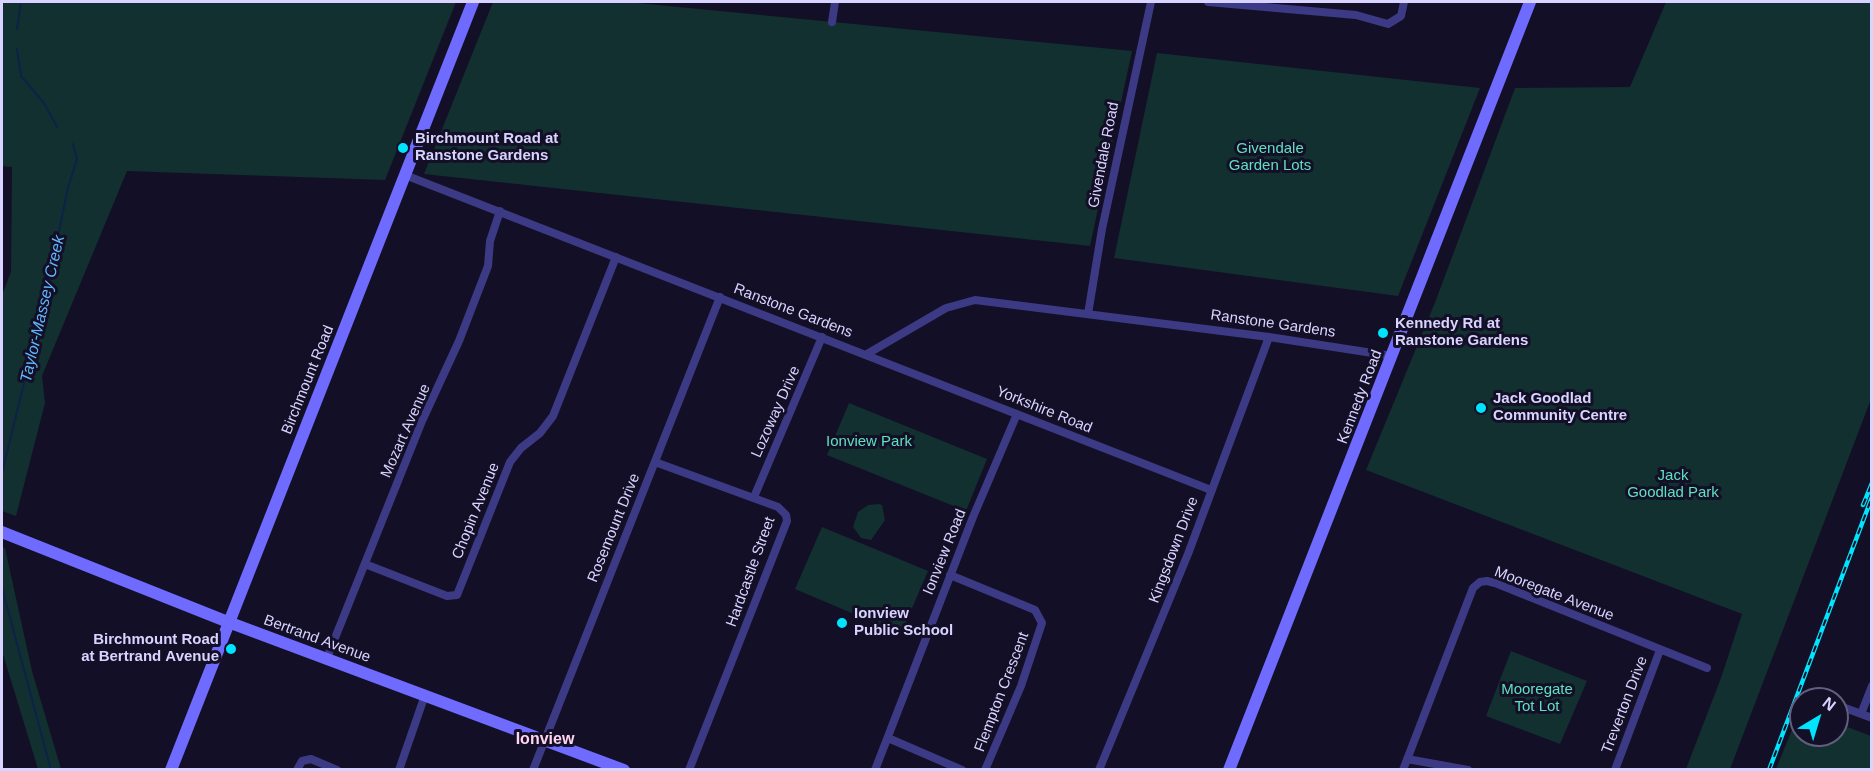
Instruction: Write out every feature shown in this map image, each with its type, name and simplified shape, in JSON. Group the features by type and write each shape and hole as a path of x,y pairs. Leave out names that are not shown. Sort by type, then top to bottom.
{"main road":[{"name":"Birchmount Road","path":"171,770 474,2"},
{"name":"Kennedy Road","path":"1229,770 1530,2"},
{"name":"Bertrand Avenue","path":"2,532 228,622 624,770"}],"street":[{"path":"832,22 835,2"},
{"name":"Givendale Road","path":"1088,314 1102,229 1151,2"},
{"path":"1208,2 1356,15 1388,24 1401,16 1404,2"},
{"name":"Ranstone Gardens","path":"405,175 867,354 946,308 962,302 994,301 1269,337 1392,356"},
{"name":"Mozart Avenue","path":"327,658 422,421 445,375 488,266 490,241 500,212"},
{"name":"Chopin Avenue","path":"365,564 447,596 457,595 510,462 540,433 553,416 616,257"},
{"name":"Rosemount Drive","path":"533,770 720,297"},
{"name":"Lozoway Drive","path":"754,497 822,337"},
{"name":"Kingsdown Drive","path":"1098,770 1156,635 1269,337"},
{"name":"Yorkshire Road","path":"867,354 1211,490"},
{"name":"Ionview Road","path":"875,770 950,575 1017,414"},
{"name":"Hardcastle Street","path":"655,462 754,497 783,510 787,521 689,770"},
{"name":"Flempton Crescent","path":"950,575 1035,610 1042,623 1021,686 985,770"},
{"name":"Mooregate Avenue","path":"1403,770 1473,588 1480,582 1495,583 1707,668"},
{"name":"Treverton Drive","path":"1615,770 1660,650"},
{"path":"1861,714 1872,686"},
{"path":"399,770 425,695"},
{"path":"1849,710 1872,718"},
{"path":"888,738 962,770"},
{"path":"297,770 302,761 311,759 337,770"},
{"path":"1407,759 1468,770"}],"green space":[{"path":"3,2 456,2 385,180 127,171 42,376 45,403 16,516 2,511 2,295 11,272 12,167 2,166"},
{"path":"493,2 627,2 1132,51 1090,246 424,174"},
{"name":"Jack Goodlad Park","path":"1666,2 1871,2 1871,399 1730,769 1686,769 1721,678 1742,614 1366,470 1436,300 1515,88 1630,87"},
{"name":"Givendale Garden Lots","path":"1157,53 1480,88 1398,296 1114,258"},
{"name":"Ionview Park","path":"849,403 987,459 966,511 827,455"},
{"path":"868,505 882,505 885,520 871,540 861,538 853,527 858,512"},
{"path":"822,527 928,571 901,634 795,589"},
{"path":"2,547 5,548 32,671 61,769 38,769 2,651"},
{"name":"Mooregate Tot Lot","path":"1511,651 1587,681 1560,744 1486,716"},
{"path":"1849,728 1871,736 1871,769 1776,769 1789,737 1789,747 1849,747"}],"waterway":[{"name":"Taylor-Massey Creek","path":"17,29 21,2"},
{"name":"Taylor-Massey Creek","path":"17,49 21,76 44,103 57,127"},
{"name":"Taylor-Massey Creek","path":"2,473 26,375 30,368 68,188 77,159 73,144"},
{"name":"Taylor-Massey Creek","path":"2,588 51,770"}],"railway":[{"path":"1863,505 1872,483"},
{"path":"1769,770 1872,497"}],"place":[{"name":"Birchmount Road at Ranstone Gardens","path":"403,148"},
{"name":"Kennedy Rd at Ranstone Gardens","path":"1383,333"},
{"name":"Jack Goodlad Community Centre","path":"1481,408"},
{"name":"Ionview Public School","path":"842,623"},
{"name":"Birchmount Road at Bertrand Avenue","path":"231,649"}],"district":[{"name":"Ionview","path":"545,740"}]}
